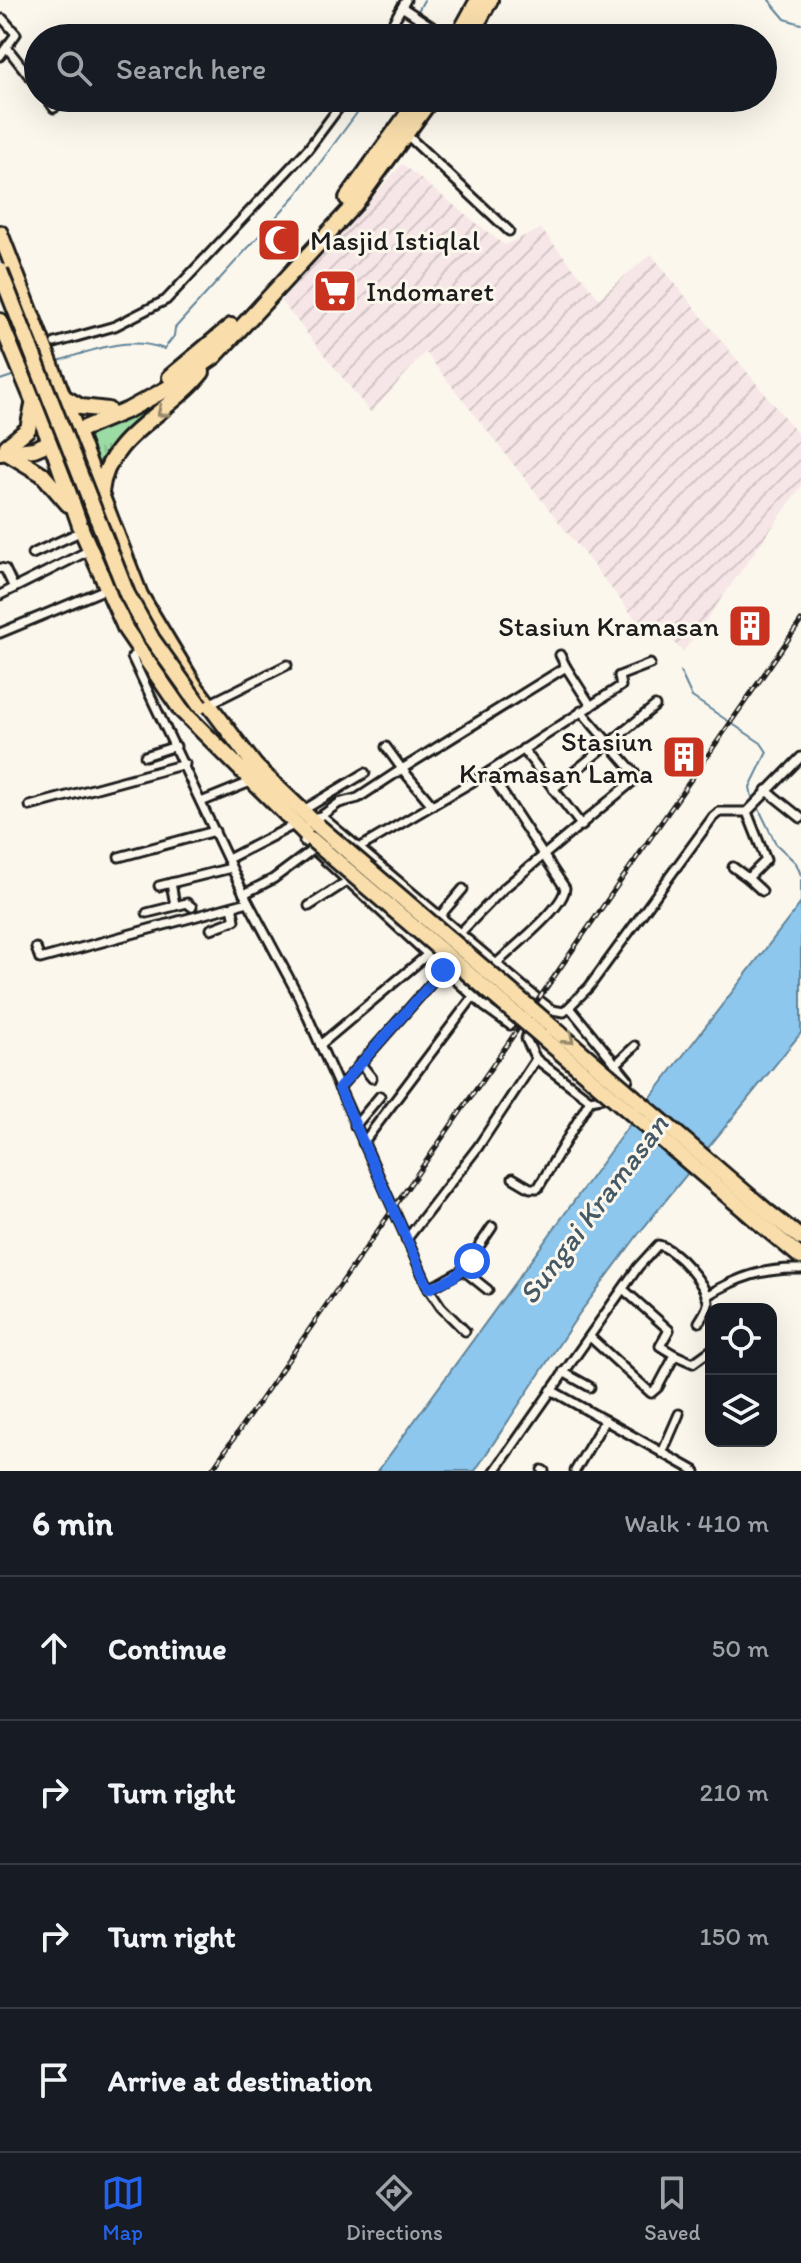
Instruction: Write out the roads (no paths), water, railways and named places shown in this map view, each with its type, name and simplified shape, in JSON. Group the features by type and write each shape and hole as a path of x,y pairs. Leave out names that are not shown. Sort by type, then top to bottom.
{"highway":[{"path":"467,24 483,2"},
{"path":"474,24 483,2"},
{"path":"75,428 167,378 222,335 341,206 409,112"},
{"path":"100,498 103,472 116,449 183,394 346,214 423,112"},
{"path":"0,233 140,595 201,707"},
{"path":"0,271 127,594 152,639 250,776 766,1219 801,1257"},
{"path":"0,296 124,609 201,707"},
{"path":"0,321 106,589 140,652 181,710 250,776 312,827"},
{"path":"4,449 45,439 158,394 215,356"},
{"path":"59,390 81,407 108,410"},
{"path":"4,449 24,435 31,400"},
{"path":"4,449 42,474 80,524"},
{"path":"766,1219 801,1238"}],"street":[{"path":"392,24 404,4 428,24"},
{"path":"3,19 16,34 5,52"},
{"path":"0,43 24,72"},
{"path":"55,343 143,314 166,300 308,149 336,112"},
{"path":"407,135 509,231"},
{"path":"32,554 80,524"},
{"path":"0,595 90,550"},
{"path":"0,568 5,569 14,588"},
{"path":"0,633 106,589"},
{"path":"140,652 132,657 246,898 320,1045 429,1289 441,1307 465,1331"},
{"path":"560,655 591,706"},
{"path":"359,848 489,772 591,706 621,686 619,676 650,664"},
{"path":"201,707 287,665"},
{"path":"312,827 566,667"},
{"path":"553,789 655,706"},
{"path":"460,933 503,889 638,777 581,711"},
{"path":"145,756 176,746"},
{"path":"386,747 432,805"},
{"path":"523,749 582,826"},
{"path":"159,886 230,864 290,827 312,827 359,848 543,1003 552,1010 564,1012 571,1009 713,817 719,812 749,810 801,757"},
{"path":"30,806 185,764"},
{"path":"489,772 545,854 565,894 496,964"},
{"path":"36,948 40,959 232,907 273,879 312,827 365,773"},
{"path":"201,802 250,776 290,827"},
{"path":"766,790 801,818"},
{"path":"748,878 764,864 766,856 749,810"},
{"path":"312,827 346,882 473,997 510,1025"},
{"path":"119,857 215,831"},
{"path":"733,867 762,891"},
{"path":"309,906 346,882"},
{"path":"171,883 175,905"},
{"path":"440,916 463,889"},
{"path":"147,913 188,903 192,907"},
{"path":"211,929 235,920 232,907"},
{"path":"320,1045 427,955"},
{"path":"339,1088 443,970"},
{"path":"485,1007 516,979"},
{"path":"363,1143 473,997"},
{"path":"543,1003 526,1035 536,1059 590,1100 606,1099 628,1083 571,1009"},
{"path":"614,1066 635,1046"},
{"path":"406,1240 478,1147 536,1059"},
{"path":"360,1063 372,1078"},
{"path":"355,1126 380,1096"},
{"path":"513,1178 534,1189 541,1185 590,1100"},
{"path":"429,1289 463,1270 492,1227"},
{"path":"498,1470 563,1372 660,1244 691,1270 706,1296 707,1307 699,1322"},
{"path":"706,1296 742,1276 774,1268 801,1269"},
{"path":"463,1270 488,1290"},
{"path":"623,1289 669,1330 660,1346 693,1363 705,1354"},
{"path":"590,1337 651,1393 658,1387 675,1355"},
{"path":"563,1372 590,1387"},
{"path":"551,1390 683,1468 695,1471"},
{"path":"662,1453 679,1414"},
{"path":"575,1471 605,1420"}],"water":[{"name":"Sungai Kramasan","path":"801,903 801,1033 640,1232 579,1314 475,1471 378,1471 627,1128"}],"waterway":[{"path":"417,13 424,0"},
{"path":"769,0 785,19 801,24"},
{"path":"411,24 414,19"},
{"path":"55,362 123,344 164,349 174,336 175,328 297,194 358,112"},
{"path":"0,380 15,375"},
{"path":"680,671 692,697 761,743 767,752 750,787 753,803"},
{"path":"758,807 776,844 796,863 801,875"},
{"path":"801,880 801,904"}],"railway":[{"path":"211,1471 801,621"}],"place":[{"name":"Masjid Istiqlal","path":"279,240"},
{"name":"Indomaret","path":"335,291"},
{"name":"Stasiun Kramasan","path":"750,626"},
{"name":"Stasiun Kramasan Lama","path":"684,757"}]}
